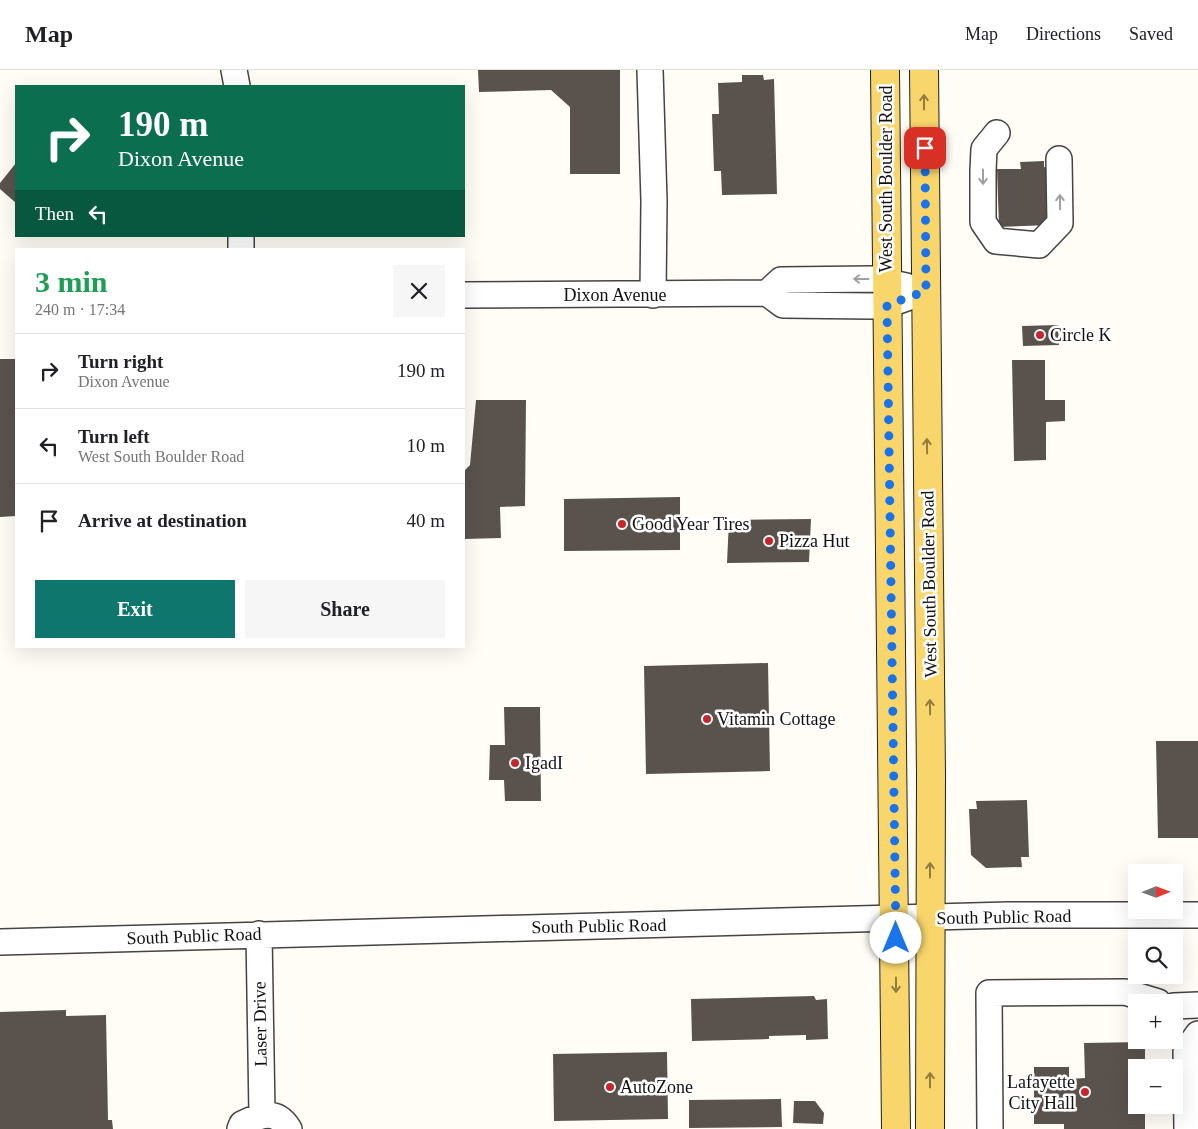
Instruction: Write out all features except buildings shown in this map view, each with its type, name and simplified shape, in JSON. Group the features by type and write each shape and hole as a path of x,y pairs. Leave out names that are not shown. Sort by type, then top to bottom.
{"main road":[{"name":"West South Boulder Road","path":"885,70 886,293 896,918 896,1129"},
{"name":"West South Boulder Road","path":"924,70 931,775 930,1129"}],"street":[{"path":"234,70 237,85"},
{"path":"650,70 654,201 653,296"},
{"path":"997,133 984,149 983,171 983,222 996,241 1039,245 1060,223 1059,159"},
{"name":"Dixon Avenue","path":"465,295 653,296 767,293 781,280 886,293 926,291"},
{"name":"South Public Road","path":"0,942 1009,915 1198,915"},
{"name":"Laser Drive","path":"259,934 262,1114"},
{"path":"990,1129 989,993 1125,992 1132,994"},
{"path":"1183,1006 1198,1005"},
{"path":"1187,1129 1186,1051 1198,1034"},
{"path":"240,1129 242,1124 262,1114 277,1117 289,1129"}],"place":[{"name":"Circle K","path":"1040,335"},
{"name":"Good Year Tires","path":"622,524"},
{"name":"Pizza Hut","path":"769,541"},
{"name":"Vitamin Cottage","path":"707,719"},
{"name":"IgadI","path":"515,763"},
{"name":"AutoZone","path":"610,1087"},
{"name":"Lafayette City Hall","path":"1085,1092"}],"route":[{"path":"896,938 889,568 887,305 926,291 925,148"}]}
